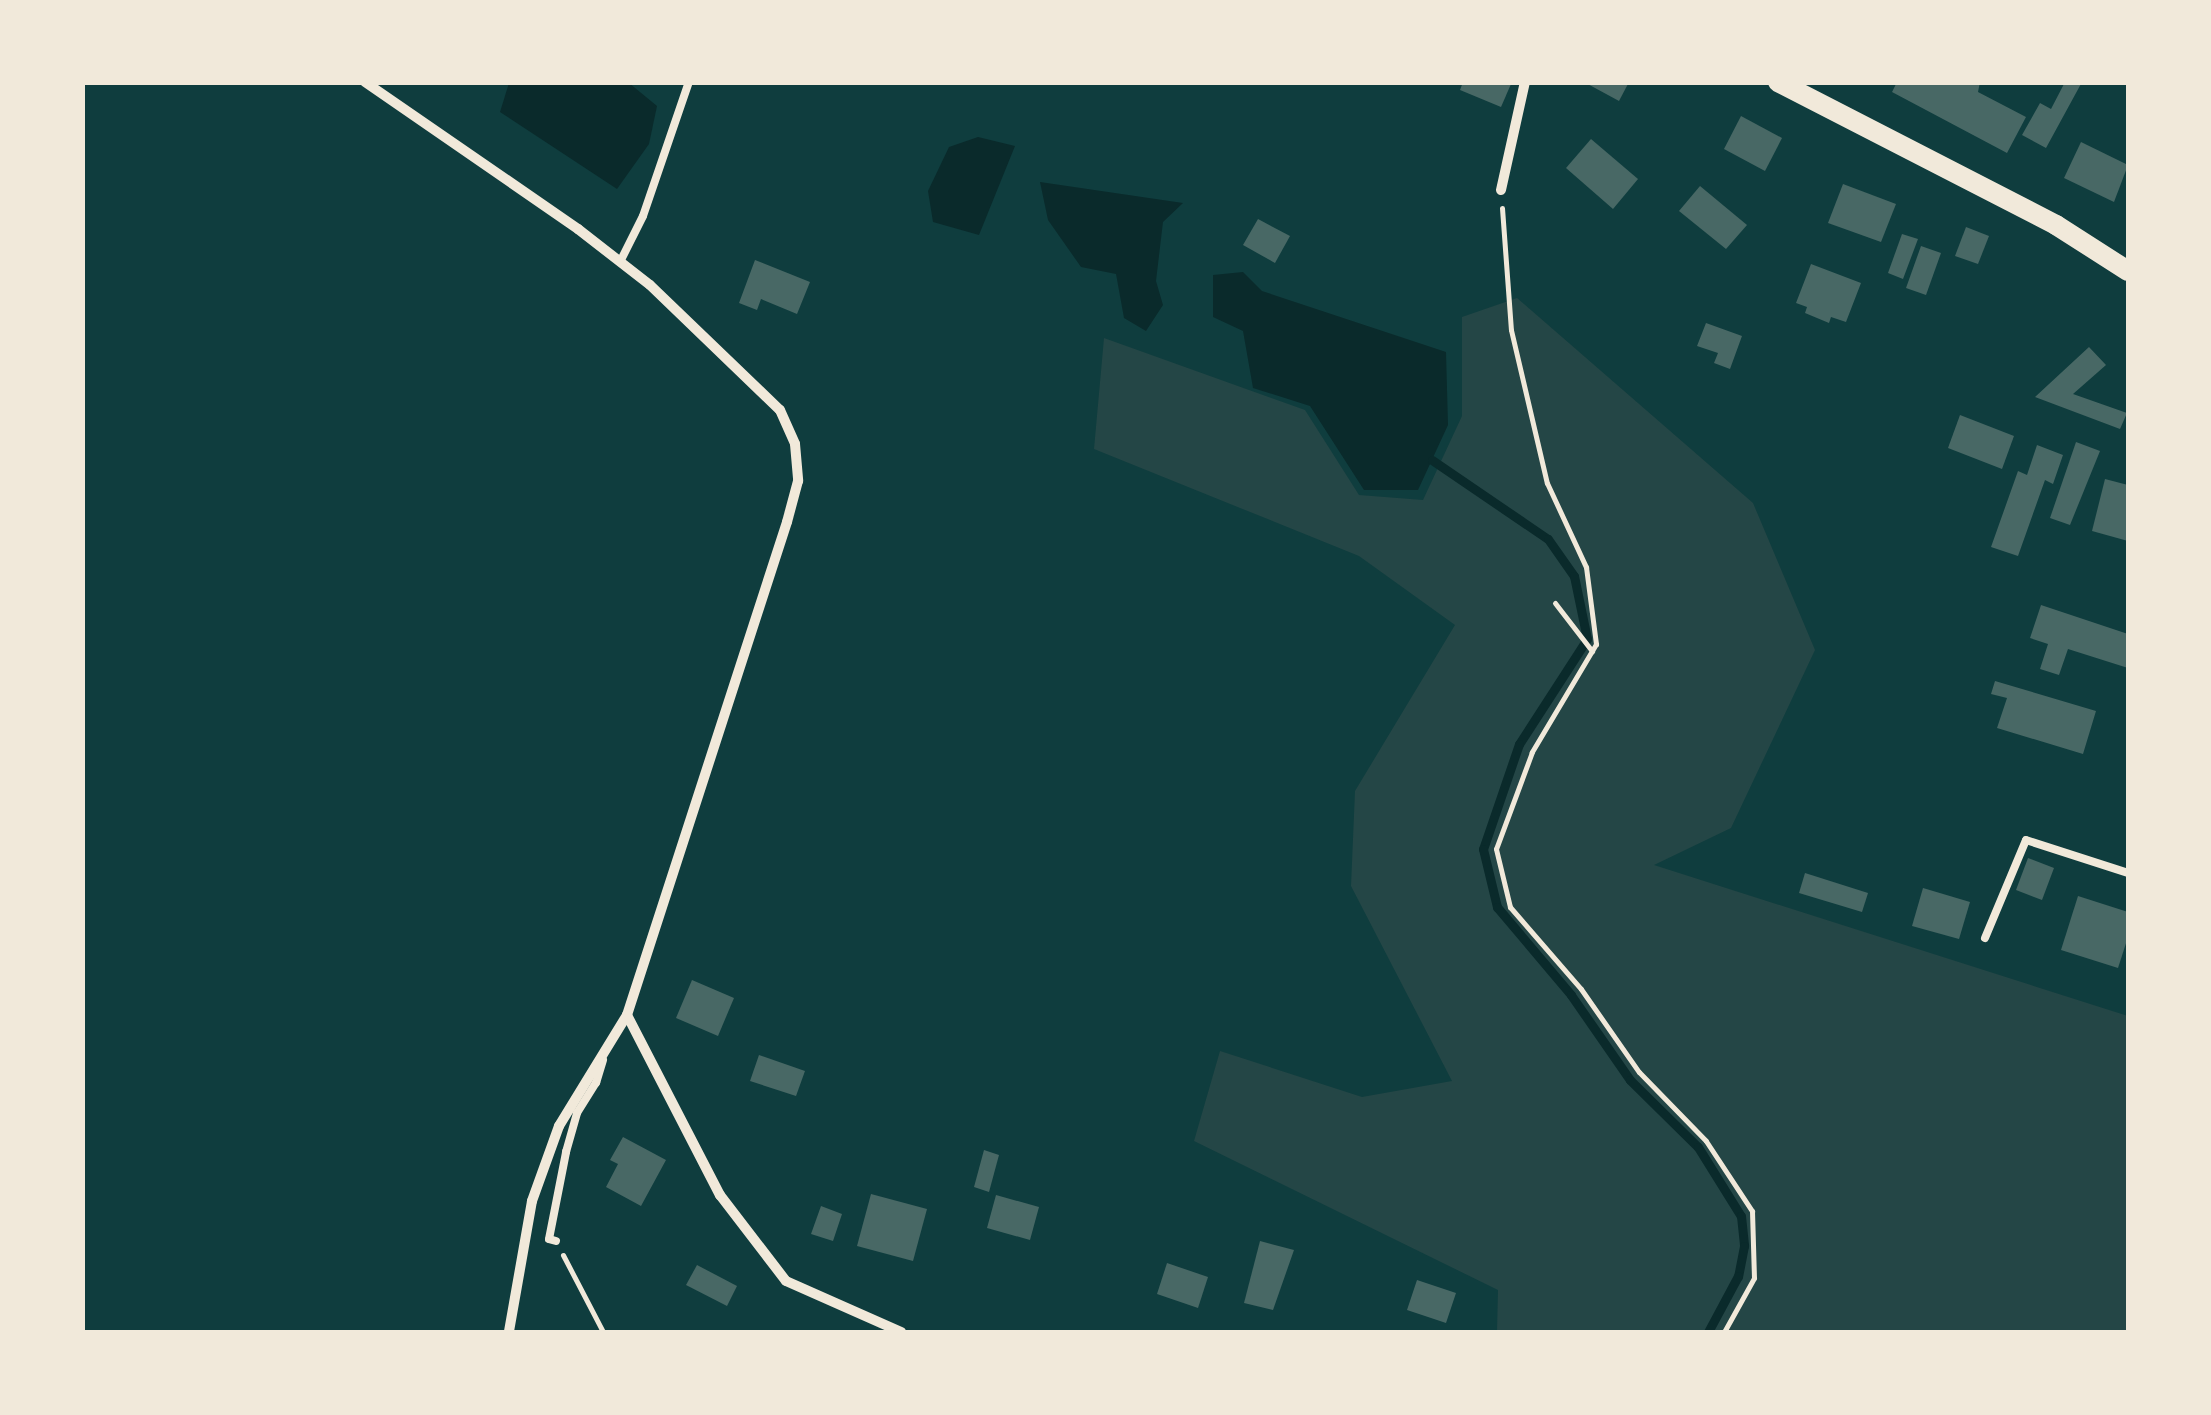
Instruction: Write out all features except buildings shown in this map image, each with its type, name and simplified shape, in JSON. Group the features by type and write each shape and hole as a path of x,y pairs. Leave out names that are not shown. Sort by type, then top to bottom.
{"main road":[{"path":"1778,82 2056,225 2128,271"}],"street":[{"path":"364,82 620,262 780,410 795,444 798,482 627,1015 559,1126 532,1201 509,1332"},
{"path":"1501,190 1526,82"},
{"path":"627,1015 720,1195 786,1281 902,1332"}],"lane":[{"path":"620,262 643,216 689,82"},
{"path":"1985,938 2026,840 2128,872"},
{"path":"556,1241 550,1240 566,1152 577,1114 596,1083 608,1046"}],"path":[{"path":"1501,190 1511,330 1547,483 1586,567 1596,644 1532,752 1496,849 1510,908 1581,989 1639,1072 1706,1141 1752,1211 1754,1278 1724,1332"},
{"path":"1555,602 1592,651"},
{"path":"556,1241 603,1332"}],"shaded area":[{"path":"509,83 629,83 657,106 649,144 617,189 500,112"},
{"path":"978,137 1015,146 979,235 933,222 928,191 949,147"},
{"path":"1040,182 1183,203 1163,222 1156,281 1163,305 1146,331 1124,318 1116,274 1081,267 1048,220"},
{"path":"1243,272 1262,291 1446,352 1448,425 1418,490 1364,490 1310,406 1253,388 1243,331 1213,317 1213,275"},
{"path":"1517,298 1753,503 1815,650 1731,828 1654,865 2128,1016 2128,1332 1497,1332 1498,1290 1194,1141 1220,1051 1362,1097 1452,1081 1351,886 1355,791 1455,625 1359,556 1094,449 1104,338 1305,410 1359,495 1423,500 1462,416 1462,317"}],"waterway":[{"path":"1432,460 1548,539 1574,576 1587,639 1519,744 1483,849 1497,907 1571,995 1630,1080 1698,1147 1741,1216 1744,1246 1738,1276 1708,1332"}]}
